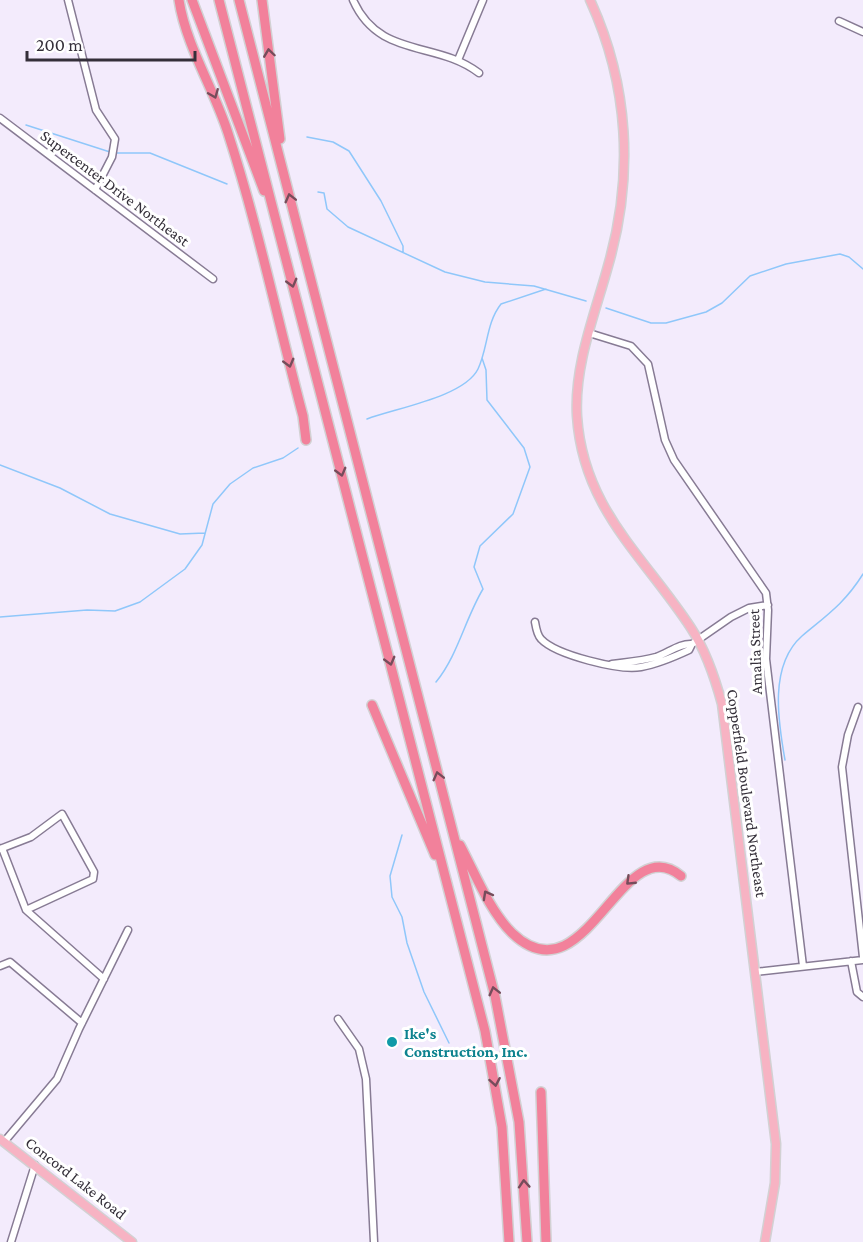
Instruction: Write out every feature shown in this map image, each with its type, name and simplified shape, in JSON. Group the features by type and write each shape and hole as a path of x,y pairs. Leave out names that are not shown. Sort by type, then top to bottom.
{"highway":[{"path":"179,0 190,37 216,100 236,159 303,416 306,440"},
{"path":"192,0 277,227"},
{"path":"219,0 485,1031 498,1099 505,1165 509,1242"},
{"path":"238,0 453,833 510,1065 522,1159 526,1242"},
{"path":"262,0 284,174"},
{"path":"372,705 447,882"},
{"path":"453,833 504,923 518,938 536,946 556,947 577,938 642,870 664,867 681,876"},
{"path":"541,1092 546,1242"}],"main road":[{"name":"Copperfield Boulevard Northeast","path":"590,0 613,62 622,108 626,154 616,237 589,333 577,394 577,417 586,471 613,524 709,664 722,704 776,1144 775,1183 765,1242"},
{"name":"Concord Lake Road","path":"2,1140 132,1242"}],"street":[{"path":"68,0 96,110 113,133 115,145 112,157 95,190"},
{"path":"353,0 364,21 383,37 458,60 479,73"},
{"path":"458,60 483,0"},
{"path":"838,21 863,32"},
{"name":"Supercenter Drive Northeast","path":"0,118 213,279"},
{"name":"Amalia Street","path":"589,333 631,346 648,364 665,440 670,450 766,593 768,605 766,659 803,966"},
{"path":"535,622 538,637 551,648 608,664 639,668 689,650 730,617 749,608 768,605"},
{"path":"755,972 863,958 842,768 848,735 858,707"},
{"path":"26,910 93,879 94,872 62,814 31,837 1,849 26,910 104,979"},
{"path":"2,1140 57,1079 128,930"},
{"path":"851,961 856,992 863,997"},
{"path":"0,966 10,963 82,1023"},
{"path":"338,1019 359,1049 366,1079 374,1242"},
{"path":"11,1242 35,1164"}],"waterway":[{"path":"26,125 110,152"},
{"path":"307,137 333,142 349,151 381,201 403,246 403,252"},
{"path":"115,153 150,153 227,184"},
{"path":"318,192 324,193 327,209 348,227 445,272 485,282 534,286 586,301"},
{"path":"606,308 651,323 666,323 706,312 722,303 750,276 786,264 840,254 849,257 863,269"},
{"path":"367,419 428,400 459,387 478,369 492,319 501,304 546,289"},
{"path":"436,682 456,649 483,589 474,567 480,546 513,514 530,467 524,448 487,400 486,370 482,358"},
{"path":"0,617 87,610 115,611 140,602 185,569 202,545 213,504 230,484 253,468 283,458 298,448"},
{"path":"0,465 60,488 110,514 180,534 205,533"},
{"path":"785,760 778,694 784,662 802,636 842,601 863,574"},
{"path":"402,835 390,876 392,897 402,917 407,943 424,992 449,1043"}],"place":[{"name":"Ike's Construction, Inc.","path":"392,1042"}]}
